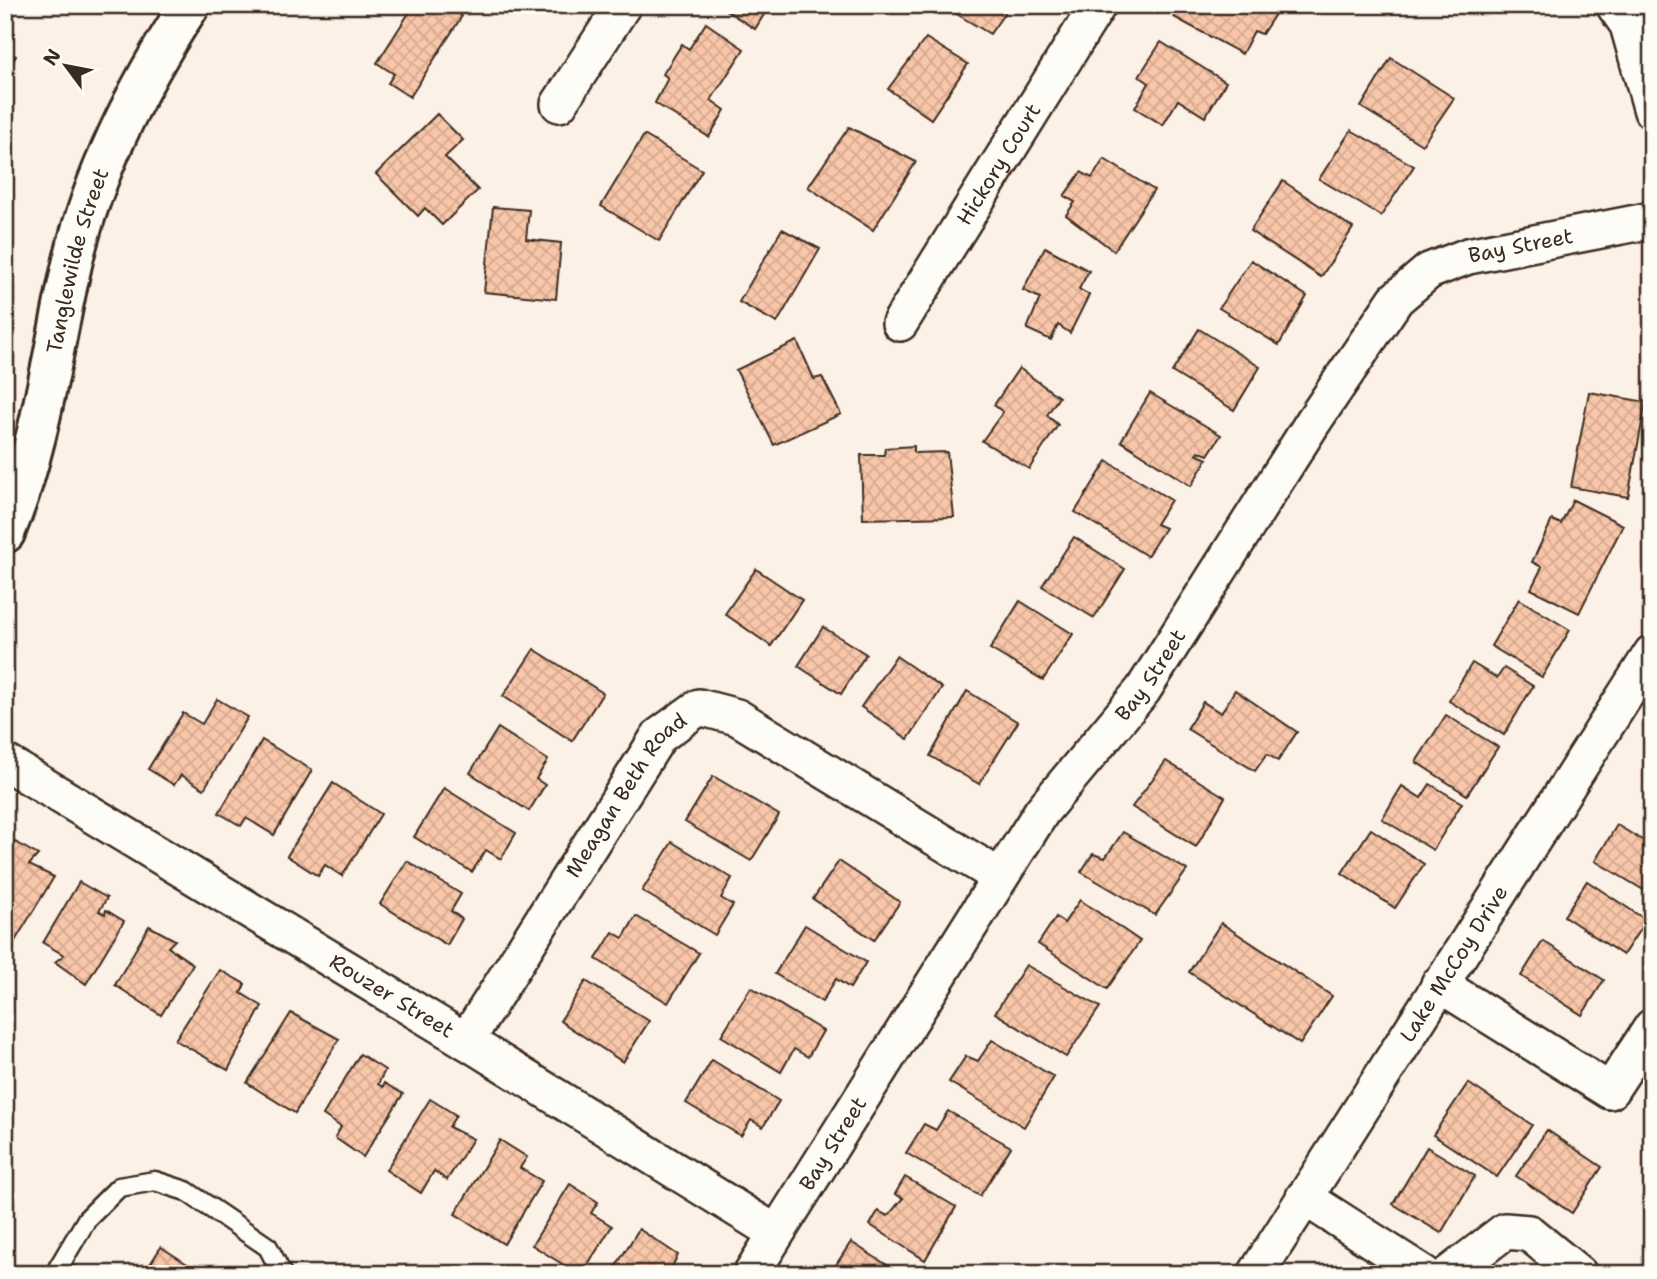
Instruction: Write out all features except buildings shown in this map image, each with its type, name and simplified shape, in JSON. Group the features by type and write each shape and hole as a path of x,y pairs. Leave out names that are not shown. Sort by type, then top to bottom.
{"street":[{"name":"Tanglewilde Street","path":"5,533 19,499 39,421 74,258 93,192 121,128 158,56 190,5"},
{"path":"559,104 623,5"},
{"name":"Hickory Court","path":"900,323 1098,5"},
{"path":"1614,5 1628,25 1652,111"},
{"name":"Bay Street","path":"751,1274 1042,811 1143,690 1313,422 1396,299 1429,271 1468,256 1652,220"},
{"name":"Lake McCoy Drive","path":"1256,1274 1652,653"},
{"name":"Meagan Beth Road","path":"466,1041 659,736 699,707 737,718 1000,877"},
{"name":"Rouzer Street","path":"5,762 466,1041 776,1233"},
{"path":"1439,984 1610,1091 1652,1027"},
{"path":"1304,1197 1424,1274"},
{"path":"1449,1274 1505,1231 1529,1234 1579,1274"}],"lane":[{"path":"60,1272 87,1219 118,1187 155,1181 186,1191 268,1247 282,1274"}]}
